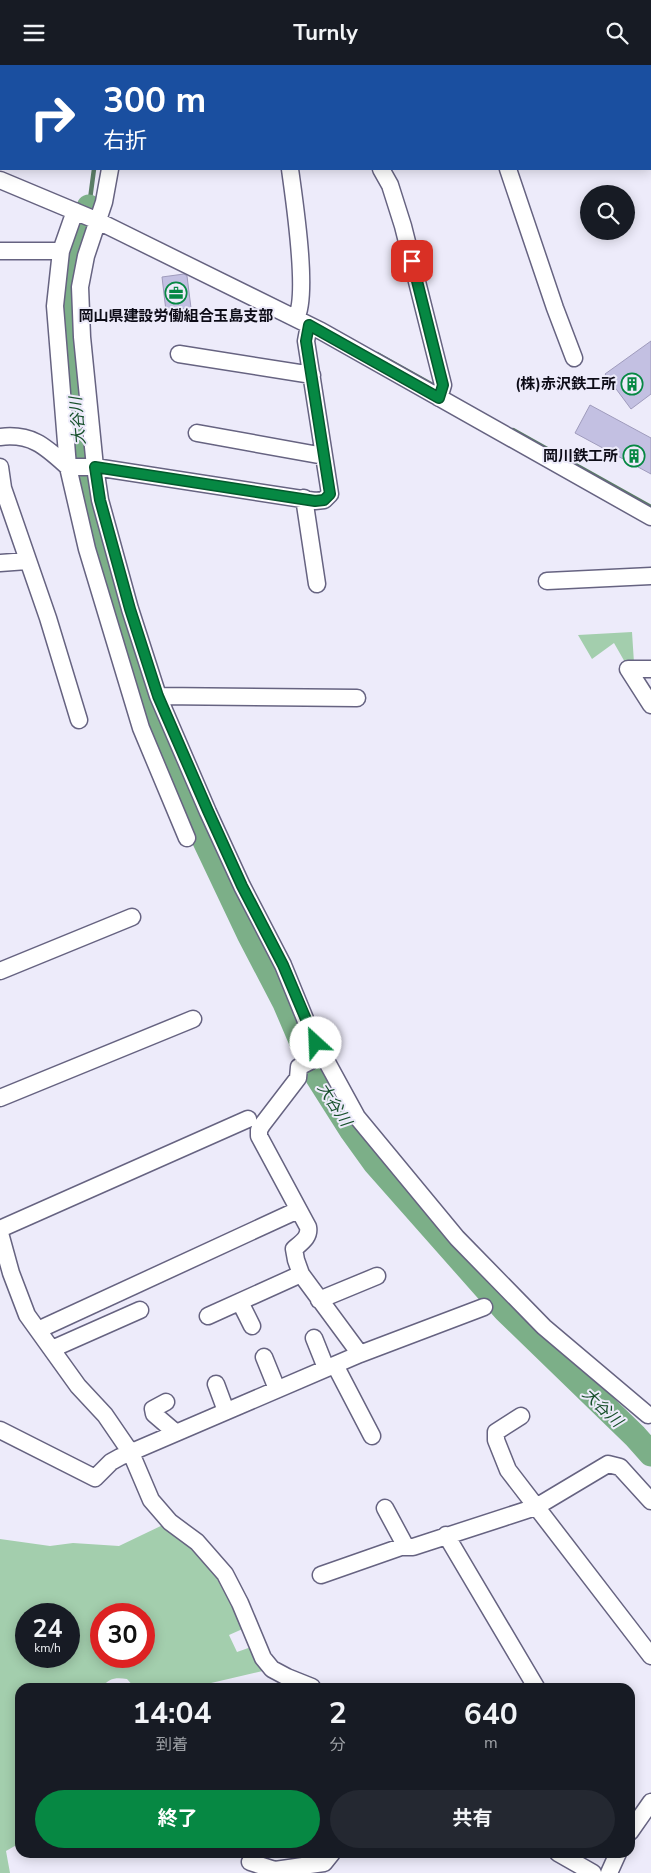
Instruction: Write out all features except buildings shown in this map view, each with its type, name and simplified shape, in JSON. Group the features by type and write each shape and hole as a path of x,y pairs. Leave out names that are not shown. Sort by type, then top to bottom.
{"street":[{"path":"110,170 100,215 86,256 80,295 82,337 100,500 130,609 158,696 242,886 283,965 310,1031 357,1117 457,1238 544,1327 648,1415"},
{"path":"0,437 20,436 31,439 45,447 68,467 95,467 315,501 324,500 330,494 301,316 297,228 290,170"},
{"path":"382,170 390,185 402,226 441,393"},
{"path":"508,170 574,358"},
{"path":"0,181 74,211 100,215 301,316 441,393 651,517"},
{"path":"74,211 61,251 55,306 68,467 87,549 141,728 187,838"},
{"path":"0,251 61,251"},
{"path":"179,354 312,375"},
{"path":"197,433 324,456"},
{"path":"0,467 3,488 48,618 79,720"},
{"path":"304,498 317,584"},
{"path":"0,563 27,561"},
{"path":"548,581 651,576"},
{"path":"651,669 628,669 651,705"},
{"path":"158,696 357,698"},
{"path":"0,971 132,917"},
{"path":"0,1099 193,1019"},
{"path":"322,1055 299,1067 298,1078 262,1125 259,1136 308,1227 309,1233 294,1249 302,1274 360,1354"},
{"path":"0,1229 248,1119"},
{"path":"38,1330 298,1210"},
{"path":"0,1233 18,1296 27,1315 78,1385 105,1415 131,1453 151,1500 170,1522 197,1542 225,1574 240,1603 263,1658 272,1669 302,1683"},
{"path":"208,1317 302,1274"},
{"path":"319,1299 377,1276"},
{"path":"240,1302 252,1326"},
{"path":"0,1430 95,1478 120,1457 175,1432 360,1354 484,1307"},
{"path":"52,1349 140,1310"},
{"path":"314,1338 372,1436"},
{"path":"264,1357 277,1389"},
{"path":"216,1384 226,1411"},
{"path":"166,1403 153,1409 154,1414 175,1432"},
{"path":"521,1416 496,1431 495,1436 508,1471 651,1656"},
{"path":"321,1575 401,1547 413,1547 536,1507 608,1464 620,1467 651,1501"},
{"path":"384,1508 406,1547"},
{"path":"446,1535 534,1683"},
{"path":"635,1808 650,1803"},
{"path":"635,1825 650,1803"},
{"path":"250,1862 274,1871 324,1863 328,1858"},
{"path":"567,1858 593,1873"},
{"path":"609,1873 616,1858"}],"green space":[{"path":"632,632 634,663 626,664 614,643 592,659 578,635"},
{"path":"167,1523 213,1564 247,1627 229,1635 237,1652 254,1646 267,1670 211,1683 130,1683 127,1679 119,1678 106,1683 15,1683 15,1846 6,1851 10,1873 0,1873 0,1539 50,1546 73,1543 119,1546"}],"waterway":[{"path":"94,170 89,207 96,211"},
{"name":"大谷川","path":"89,207 72,257 67,304 81,466 96,533 131,651 185,799 249,934 285,1003 314,1071 352,1131 375,1163 505,1310 635,1436 651,1454"},
{"path":"377,354 438,388"},
{"path":"513,430 651,507"}],"place":[{"name":"岡山県建設労働組合玉島支部","path":"176,293"},
{"name":"(株)赤沢鉄工所","path":"632,384"},
{"name":"岡川鉄工所","path":"634,456"}],"route":[{"path":"316,1043 283,965 242,886 158,696 130,609 100,500 95,467 315,501 324,500 330,494 306,333 309,325 439,398 443,385 412,261"}]}
